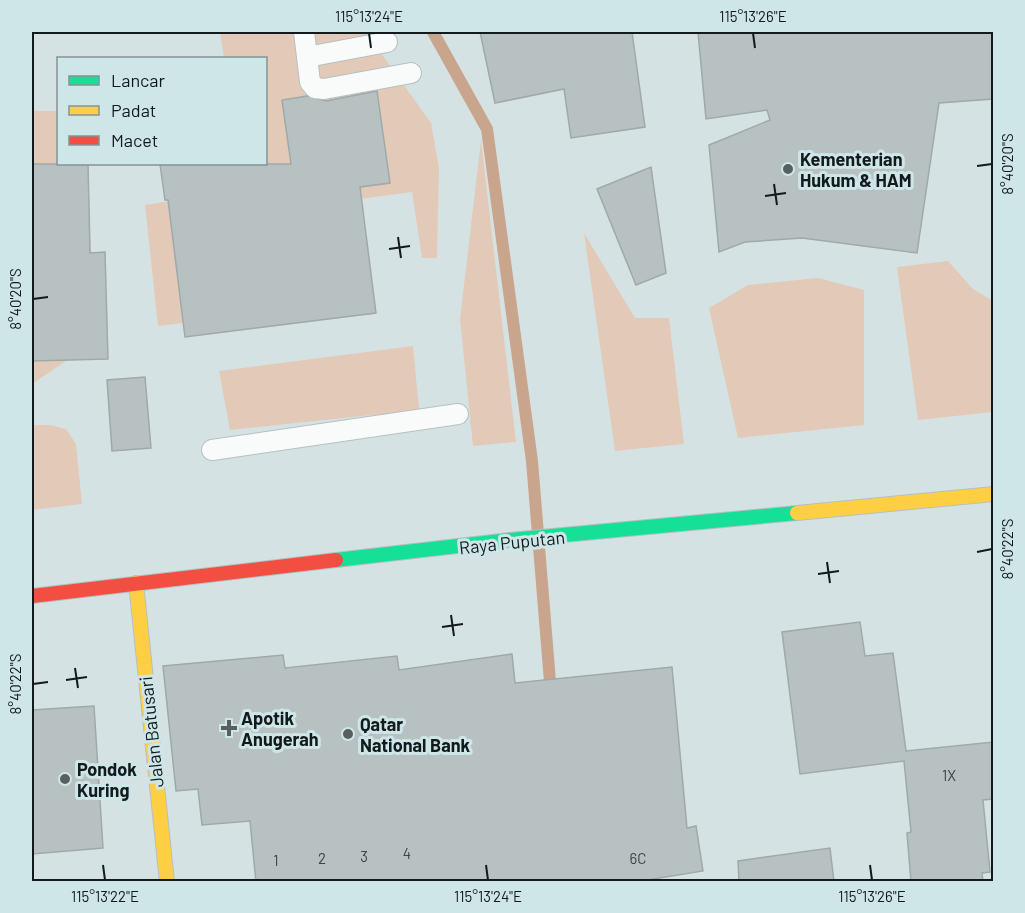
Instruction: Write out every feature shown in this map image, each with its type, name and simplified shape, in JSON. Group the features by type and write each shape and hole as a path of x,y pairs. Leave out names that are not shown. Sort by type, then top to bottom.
{"main road":[{"name":"Raya Puputan","path":"32,596 107,589 136,582 510,540 993,495"},
{"name":"Jalan Batusari","path":"136,582 166,882"}],"lane":[{"path":"304,32 310,82 315,88 324,89 411,73"},
{"path":"307,57 387,42"},
{"path":"212,450 458,414"}],"shaded area":[{"path":"220,32 366,32 431,123 439,168 437,258 422,258 412,192 360,199 364,220 174,244 183,323 158,326 145,205 242,190 238,165 267,165 267,57 224,57"},
{"path":"32,111 57,111 57,165 88,165 91,253 85,348 32,384"},
{"path":"481,140 516,442 473,446 460,319"},
{"path":"584,233 635,318 669,318 684,444 615,451"},
{"path":"948,261 973,289 993,301 993,412 918,420 897,267"},
{"path":"818,278 864,290 864,425 738,438 709,308 748,285"},
{"path":"413,346 419,410 230,430 219,371"},
{"path":"32,425 50,425 66,429 76,444 82,504 32,510"}],"building":[{"path":"480,32 632,32 645,127 571,138 564,89 495,103"},
{"name":"Kementerian Hukum & HAM","path":"698,32 993,32 993,99 939,103 917,253 802,238 745,242 719,252 709,145 770,120 767,110 706,119"},
{"path":"377,91 390,183 360,187 376,313 185,337 168,200 165,200 160,165 291,164 282,100 307,96 326,101"},
{"path":"32,164 88,165 90,253 105,252 108,359 32,361"},
{"path":"651,167 666,273 636,285 597,189"},
{"path":"145,377 151,448 112,451 107,380"},
{"path":"860,622 865,656 893,653 906,751 993,742 993,799 983,800 990,872 982,873 983,882 911,882 907,833 911,832 904,761 800,774 782,632"},
{"path":"512,654 515,683 672,667 687,828 696,826 703,871 635,882 256,882 250,821 202,825 198,789 176,791 163,666 283,655 285,668 397,656 399,670"},
{"name":"Pondok Kuring","path":"94,706 103,848 32,854 32,710"},
{"path":"830,848 834,882 739,882 738,861"}],"waterway":[{"path":"433,32 487,129 532,461 551,694"}],"traffic: fast":[{"path":"336,560 510,540 797,513"}],"traffic: slow":[{"path":"797,513 994,494"},
{"path":"136,583 167,882"}],"traffic: jam":[{"path":"32,596 336,560"}],"place":[{"name":"Kementerian Hukum & HAM","path":"788,169"},
{"name":"Apotik Anugerah","path":"229,728"},
{"name":"Qatar National Bank","path":"348,734"},
{"name":"Pondok Kuring","path":"65,779"}]}
